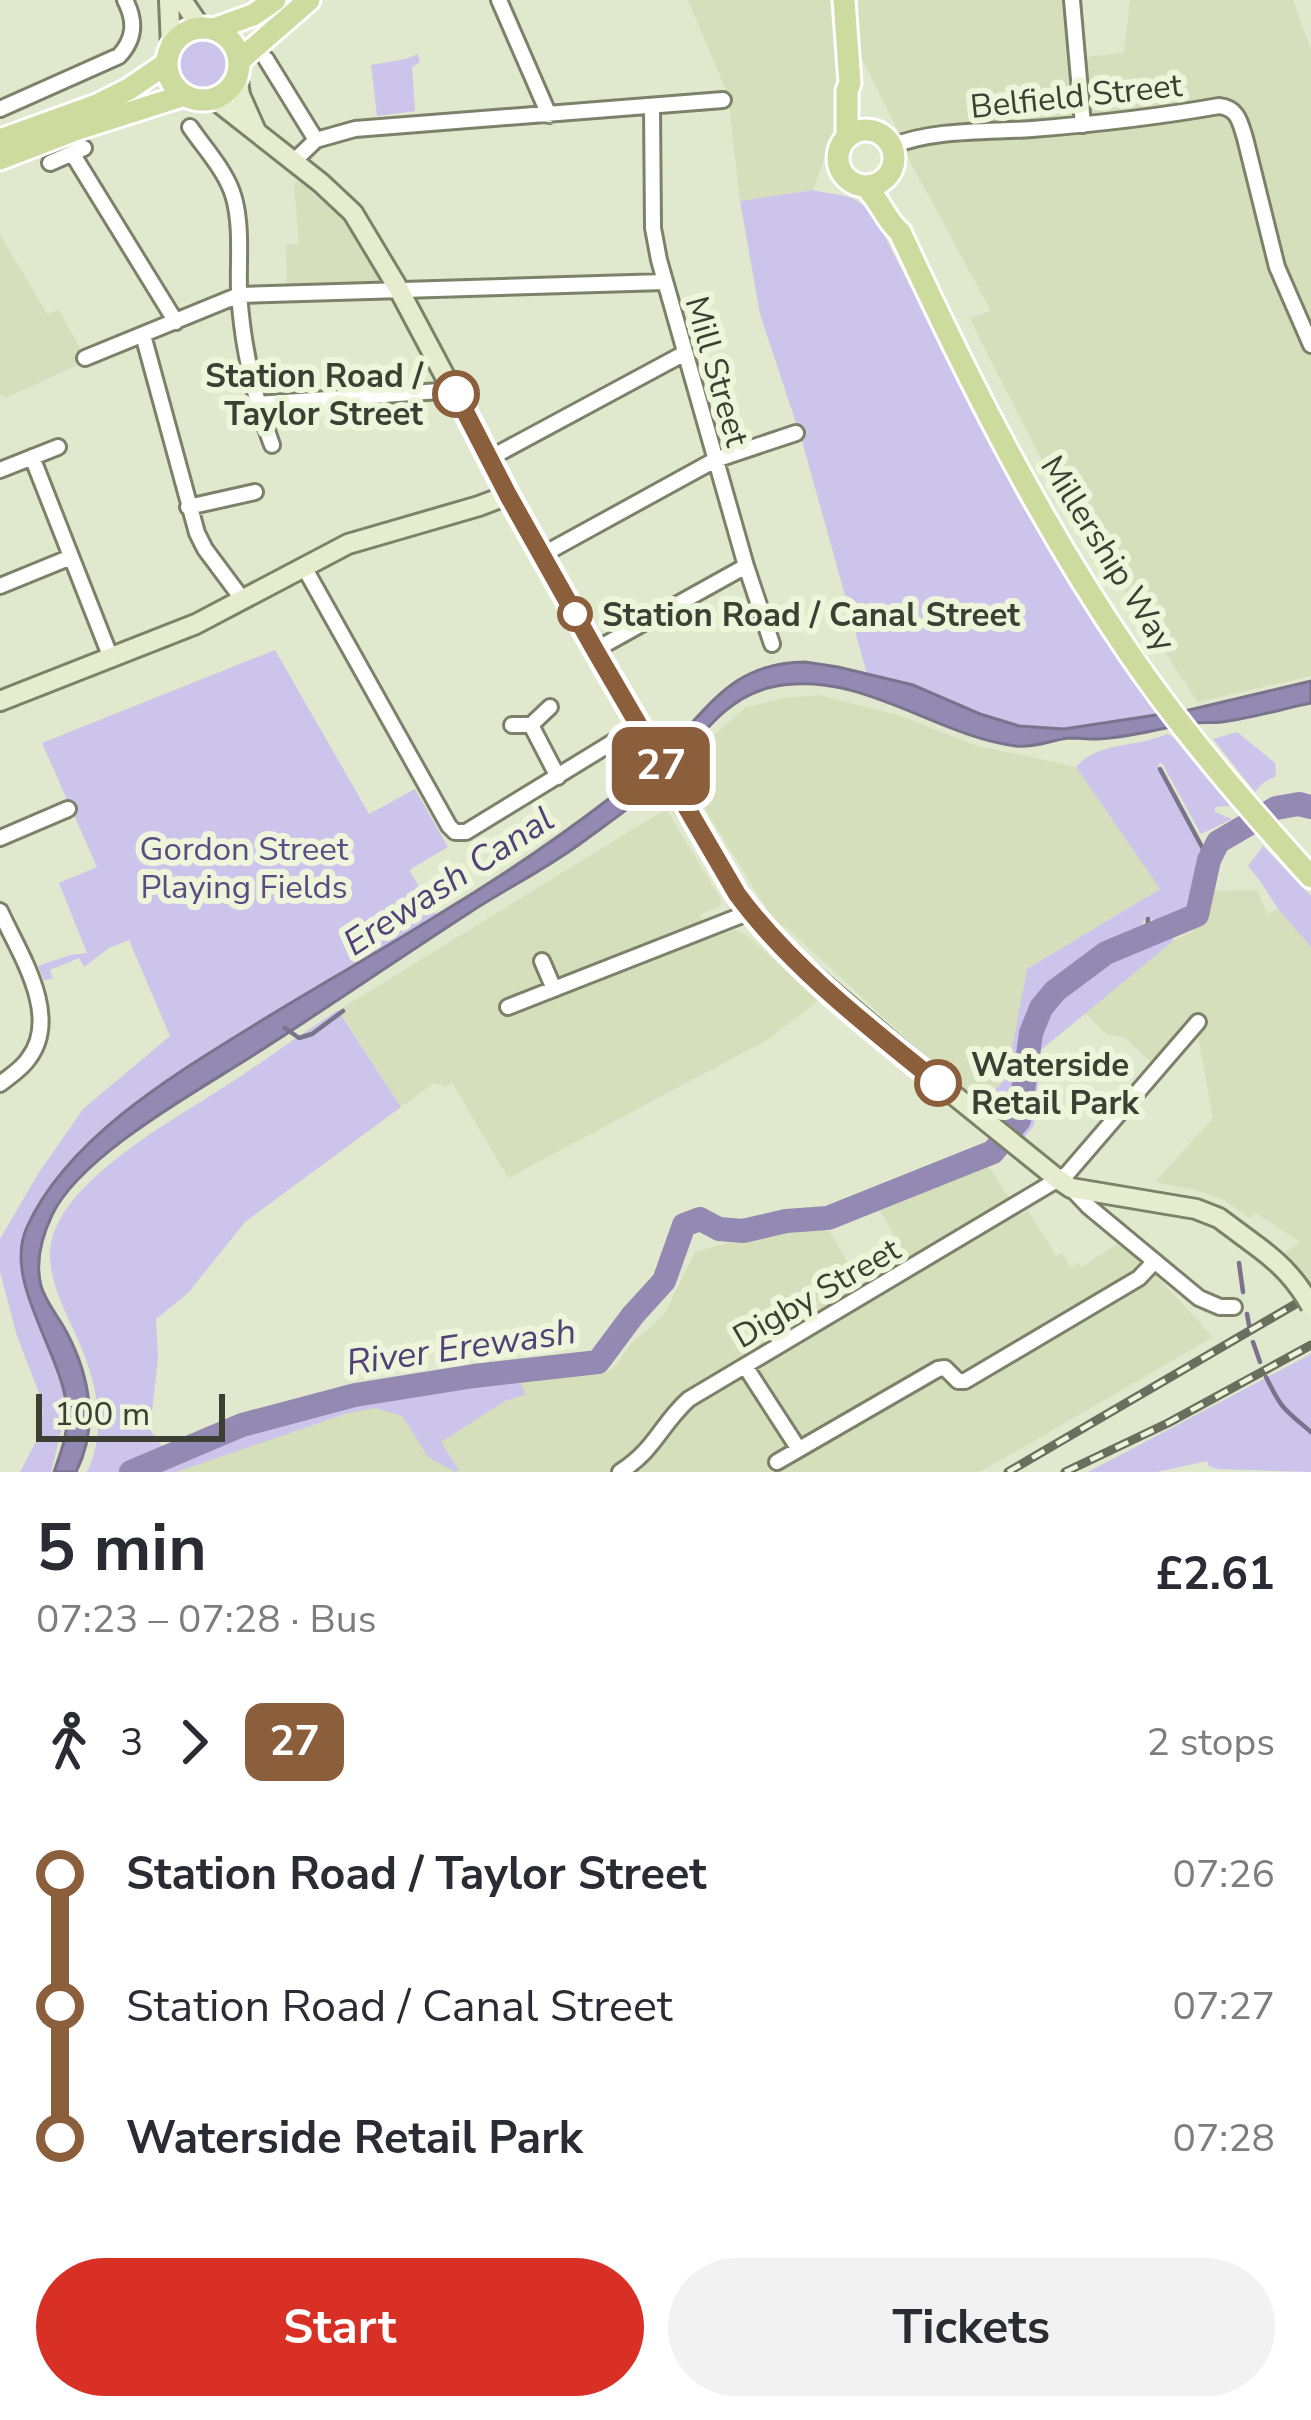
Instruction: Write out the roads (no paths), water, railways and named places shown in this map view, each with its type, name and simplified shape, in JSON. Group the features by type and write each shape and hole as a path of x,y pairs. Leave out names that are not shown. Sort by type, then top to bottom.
{"main road":[{"path":"0,140 129,89 169,55 183,34 253,15 275,0"},
{"path":"169,55 172,82 185,95 213,98 224,93 238,67 309,0"},
{"path":"844,0 850,82 869,130"},
{"path":"207,28 231,41 238,67"},
{"path":"847,137 850,82"},
{"path":"0,159 185,95"},
{"path":"869,130 892,146 895,156 884,181 866,187 848,181 838,165 839,149 847,137 869,130"},
{"name":"Millership Way","path":"890,174 900,232"},
{"name":"Millership Way","path":"866,187 900,232 1031,494 1100,610 1156,691 1311,877"}],"street":[{"path":"0,109 119,56 133,32 133,16 125,0"},
{"path":"169,0 169,55"},
{"path":"182,0 207,28"},
{"path":"499,0 549,115"},
{"path":"1072,0 1083,125"},
{"path":"266,59 276,88 316,140"},
{"path":"238,67 240,95 257,133"},
{"path":"213,98 353,213 595,650 750,912 849,1007 1154,1262 1199,1298 1234,1307"},
{"path":"293,162 316,140 376,126 723,100"},
{"name":"Belfield Street","path":"892,146 934,137 1083,125 1220,106 1232,109 1245,138 1277,267 1311,345"},
{"name":"Mill Street","path":"652,107 653,228 664,282 772,644"},
{"path":"190,127 221,158 236,203 239,295 250,382 272,445"},
{"path":"50,163 78,150 176,322"},
{"path":"85,358 239,295 664,282"},
{"path":"142,335 200,542 243,600"},
{"path":"490,458 685,353"},
{"path":"256,404 454,390"},
{"path":"542,555 715,460 796,433"},
{"path":"0,470 58,447"},
{"path":"32,457 111,658"},
{"path":"188,507 255,492"},
{"path":"0,701 210,617 363,538 508,495"},
{"path":"0,586 71,557"},
{"path":"595,650 746,566"},
{"path":"304,567 449,826 459,833 639,725"},
{"path":"512,724 531,725 550,707"},
{"path":"531,725 558,776"},
{"path":"0,838 68,809"},
{"path":"0,911 42,1016 39,1041 30,1058 0,1084"},
{"path":"508,1006 750,912"},
{"path":"542,961 554,989"},
{"name":"Digby Street","path":"620,1472 643,1456 689,1399 1065,1184 1067,1174 1198,1022"},
{"path":"1065,1184 1196,1209 1219,1218 1283,1267 1311,1306"},
{"path":"777,1462 938,1369 945,1368 958,1381 965,1381 1139,1278 1154,1262"},
{"path":"745,1366 798,1448"}],"waterway":[{"path":"1160,769 1209,860"},
{"name":"River Erewash","path":"131,1472 242,1425 355,1395 598,1362 664,1281 684,1225 700,1219 719,1229 743,1231 828,1218 993,1152 1019,1120 1031,1033 1041,1008 1055,991 1106,953 1197,915 1209,860 1218,842 1276,808 1311,807"},
{"path":"1147,935 1148,919"},
{"path":"285,1028 299,1038 343,1011"},
{"path":"1239,1263 1243,1292"},
{"path":"1247,1314 1249,1325"},
{"path":"1253,1342 1260,1362"},
{"path":"1266,1377 1284,1408 1311,1432"}],"railway":[{"path":"1008,1472 1311,1295"},
{"path":"1065,1472 1168,1423 1311,1345"}],"place":[{"name":"Station Road / Taylor Street","path":"456,394"},
{"name":"Station Road / Canal Street","path":"575,614"},
{"name":"Waterside Retail Park","path":"938,1083"}],"park label":[{"name":"Gordon Street Playing Fields","path":"244,867"}],"water label":[{"name":"Erewash Canal","path":"448,880"}]}
